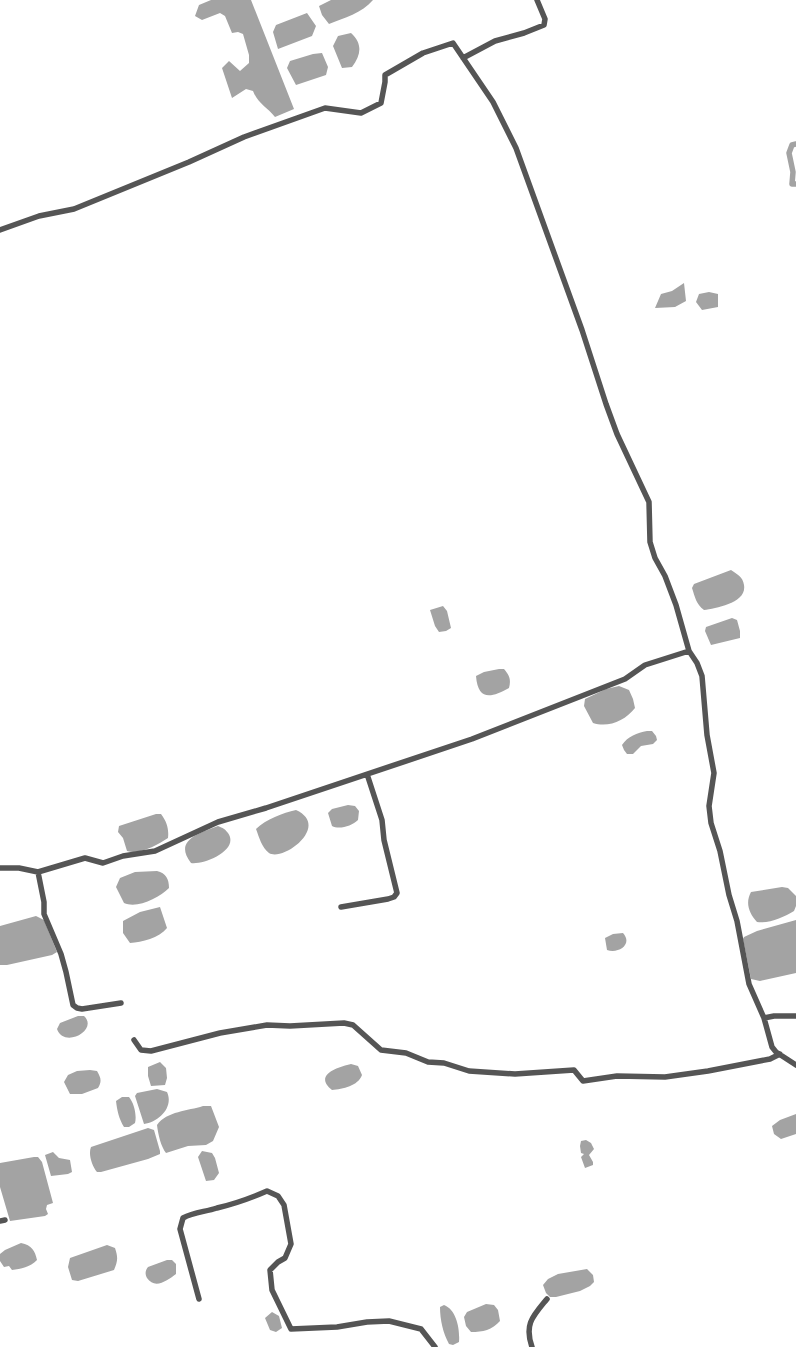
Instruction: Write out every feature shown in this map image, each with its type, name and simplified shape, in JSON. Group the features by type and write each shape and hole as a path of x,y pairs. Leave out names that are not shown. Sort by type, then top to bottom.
{"street":[{"path":"463,58 495,41 544,25 545,19 537,0"},
{"path":"0,230 40,216 74,209 189,162 244,137 325,108 361,113 381,103 385,75 424,53 453,42 493,102 516,148 582,330 611,419 649,502 650,542 676,605 689,651 697,663 702,676 714,773 708,806 710,823 720,851 737,921 749,984 764,1018 772,1046 796,1065"},
{"path":"0,868 19,868 38,872 86,858 103,863 123,856 155,851 218,822 501,728 524,717 625,679 645,665 689,651"},
{"path":"341,907 388,899 394,897 397,893 384,840 382,820 367,774"},
{"path":"38,872 44,902 44,914 61,954 73,1005 82,1009 121,1003"},
{"path":"764,1018 796,1016"},
{"path":"134,1040 141,1050 150,1051 220,1033 267,1025 290,1026 344,1023 353,1025 381,1050 406,1053 428,1062 444,1063 469,1071 516,1074 574,1070 583,1081 617,1076 653,1078 682,1075 770,1059 780,1054"},
{"path":"199,1299 180,1229 183,1218 192,1213 234,1204 267,1191 278,1196 284,1205 292,1244 285,1258 270,1270 272,1290 291,1329 337,1327 367,1322 390,1321 421,1329 435,1347"},
{"path":"532,1347 529,1337 530,1321 547,1300"}],"shaded area":[{"path":"211,0 251,0 294,109 275,117 260,102 253,91 246,89 232,98 222,68 229,61 240,71 249,63 249,55 243,34 238,32 232,33 225,16 220,13 202,20 195,16 199,5"},
{"path":"331,0 373,0 358,12 329,24 322,15 319,6"},
{"path":"307,13 316,26 312,36 278,49 273,32 276,25"},
{"path":"351,33 359,45 359,54 352,67 342,68 333,46 338,36"},
{"path":"322,53 328,67 326,75 296,85 287,68 290,61"},
{"path":"684,283 686,301 675,307 655,308 661,294 672,291"},
{"path":"709,292 718,294 718,307 702,310 696,302 699,294"},
{"path":"731,570 743,582 744,591 741,596 730,604 704,610 695,597 692,588 694,584"},
{"path":"443,606 447,611 451,628 439,632 430,610"},
{"path":"732,618 737,620 740,638 711,645 705,631 706,627"},
{"path":"504,669 509,676 509,688 491,695 487,695 479,690 476,676"},
{"path":"619,686 629,690 635,708 626,717 616,722 604,725 593,723 584,706 585,699 606,689"},
{"path":"652,731 657,740 653,744 641,746 633,754 627,754 622,745 624,742 633,735"},
{"path":"348,805 355,806 359,811 358,820 345,827 338,828 332,826 328,813 332,809"},
{"path":"296,810 305,817 309,825 307,833 293,848 276,854 269,853 256,829 275,817"},
{"path":"161,814 165,820 168,838 154,846 137,852 127,851 123,838 118,832 119,826"},
{"path":"218,826 228,833 229,845 212,859 191,863 186,855 187,843 197,835"},
{"path":"157,871 163,873 166,877 169,888 148,902 135,905 124,903 116,887 120,878 135,872"},
{"path":"782,887 788,888 796,896 794,911 771,921 757,922 749,908 748,900 751,892"},
{"path":"160,907 167,928 155,937 130,943 123,933 123,921 140,912"},
{"path":"36,916 44,920 57,952 52,955 0,965 0,926"},
{"path":"796,920 796,973 760,981 751,979 744,937 757,931"},
{"path":"623,933 626,941 623,947 616,951 607,950 605,938 613,934"},
{"path":"78,1016 84,1016 87,1021 87,1027 84,1032 73,1037 61,1035 57,1029 60,1023"},
{"path":"160,1062 166,1068 167,1078 165,1085 151,1086 148,1067"},
{"path":"351,1064 358,1066 362,1075 360,1079 350,1086 332,1090 327,1085 326,1076 340,1067"},
{"path":"77,1071 97,1071 100,1081 98,1088 82,1094 70,1094 64,1082 68,1075"},
{"path":"157,1089 167,1092 169,1098 167,1108 160,1117 144,1124 135,1096 137,1093"},
{"path":"122,1097 129,1097 135,1109 135,1123 129,1127 124,1127 118,1111 116,1101"},
{"path":"203,1106 211,1106 219,1127 213,1141 206,1145 188,1146 166,1153 160,1140 157,1125 161,1120 172,1114"},
{"path":"796,1114 796,1134 781,1139 774,1134 772,1126 780,1120"},
{"path":"148,1128 154,1130 160,1154 148,1159 97,1172 91,1160 91,1147"},
{"path":"586,1140 591,1143 594,1149 589,1155 593,1165 585,1168 581,1157 584,1154 581,1153 580,1146 581,1141"},
{"path":"202,1151 212,1153 215,1158 219,1173 214,1180 206,1181 198,1157"},
{"path":"53,1152 59,1158 70,1160 72,1172 51,1176 45,1155"},
{"path":"38,1157 42,1162 53,1203 47,1205 48,1214 45,1216 10,1221 0,1187 0,1163"},
{"path":"21,1243 28,1245 32,1249 37,1260 19,1269 12,1270 9,1266 4,1267 0,1261 0,1254"},
{"path":"107,1245 115,1248 116,1251 117,1259 114,1270 78,1281 72,1280 68,1267 70,1258"},
{"path":"172,1260 176,1264 176,1274 162,1283 150,1282 146,1274 148,1267"},
{"path":"587,1269 593,1275 594,1282 590,1286 580,1291 556,1297 550,1297 546,1293 543,1285 548,1279 558,1274"},
{"path":"486,1304 494,1305 498,1310 500,1321 494,1327 487,1330 471,1332 466,1326 464,1317 467,1312"},
{"path":"444,1305 452,1311 458,1326 459,1342 453,1345 449,1344 442,1326 440,1307"},
{"path":"272,1312 279,1316 282,1328 276,1332 270,1330 265,1318"}],"waterway":[{"path":"796,144 792,145 789,153 793,172 792,184 796,184"}]}
